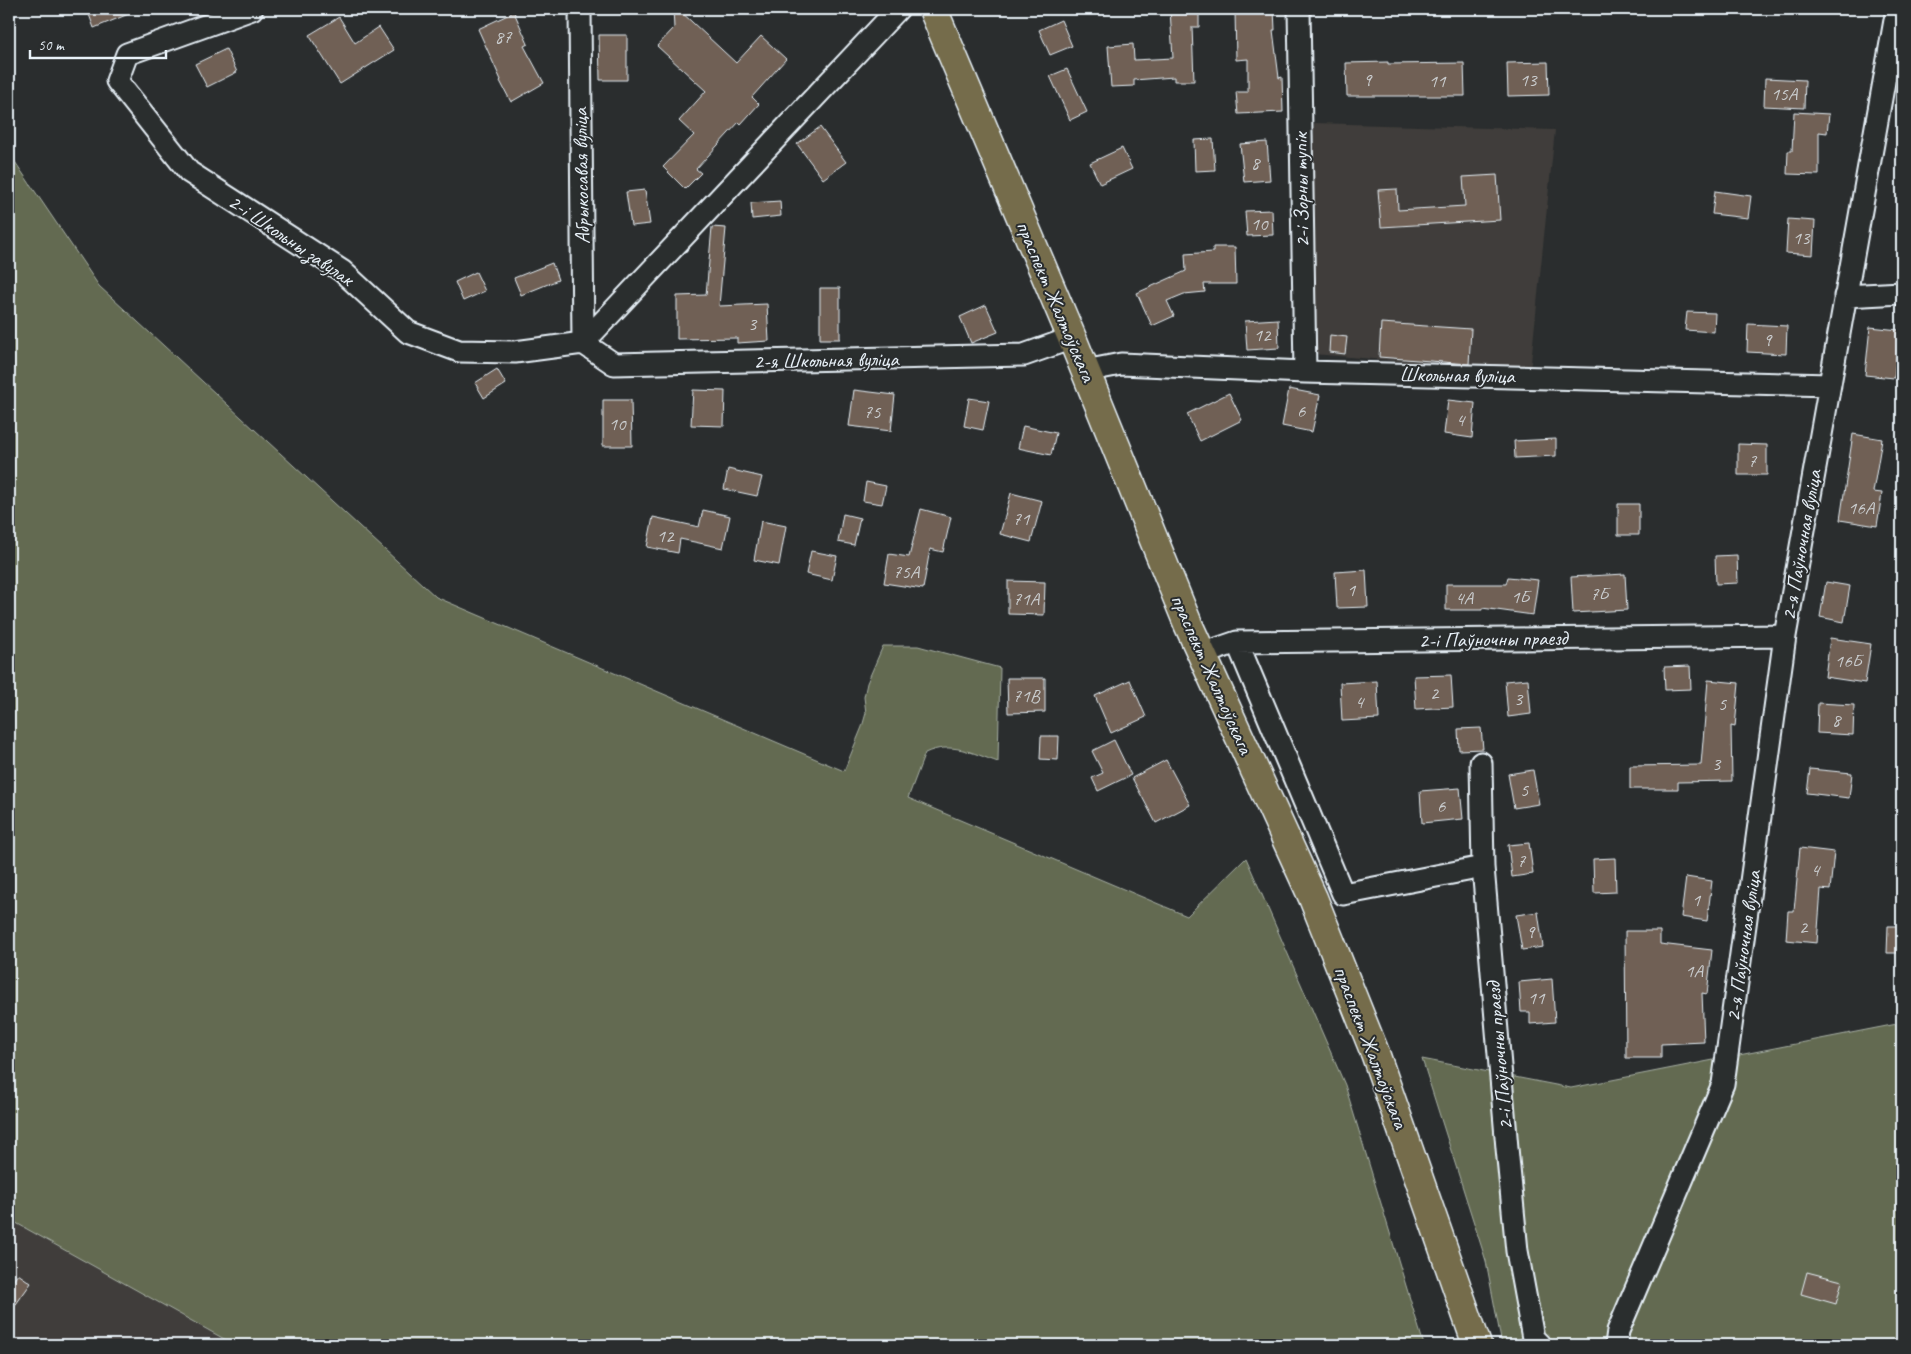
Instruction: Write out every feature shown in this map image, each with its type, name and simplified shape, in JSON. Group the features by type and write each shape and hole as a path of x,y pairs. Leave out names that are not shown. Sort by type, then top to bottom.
{"main road":[{"name":"праспект Жалтоўскага","path":"933,9 1072,338 1202,654 1313,898 1378,1063 1477,1345"}],"street":[{"name":"2-і Школьны завулак","path":"252,9 127,54 117,81 188,172 342,271 408,332 459,351 515,352 583,344"},
{"name":"Абрыкосавая вуліца","path":"580,9 583,344"},
{"path":"583,344 898,9"},
{"name":"2-і Зорны тупік","path":"1298,9 1305,372"},
{"name":"2-я Паўночная вуліца","path":"1616,1345 1618,1331 1723,1084 1785,636 1897,9"},
{"path":"1845,296 1902,293"},
{"name":"2-я Школьная вуліца","path":"583,344 614,364 1024,355 1072,338"},
{"name":"Школьная вуліца","path":"1085,371 1121,364 1305,372 1830,385"},
{"name":"2-і Паўночны праезд","path":"1202,654 1238,642 1785,636"},
{"path":"1238,642 1343,894 1483,867"},
{"name":"2-і Паўночны праезд","path":"1481,763 1483,867 1517,1251 1533,1338 1540,1345"}],"shaded area":[{"path":"1314,123 1555,130 1530,372 1313,354"},
{"path":"9,1188 241,1345 9,1345"}],"green space":[{"path":"9,153 99,286 436,597 844,771 866,713 864,697 867,683 883,646 918,646 1000,668 998,762 953,748 944,748 925,753 908,798 1187,916 1246,858 1345,1085 1424,1345 235,1345 9,1219"},
{"path":"1902,1023 1902,1337 1889,1345 1502,1345 1486,1261 1422,1059 1571,1088"}],"building":[{"path":"87,9 141,9 94,28"},
{"path":"673,9 678,9 736,63 761,36 786,59 752,97 759,104 741,124 739,122 696,169 701,173 685,189 663,167 694,135 679,121 706,91 657,46 674,28"},
{"path":"1199,9 1199,27 1192,27 1194,81 1174,81 1174,77 1134,80 1134,86 1111,87 1108,46 1133,44 1134,60 1173,58 1170,10"},
{"path":"1274,9 1275,30 1273,30 1279,78 1282,77 1283,112 1238,114 1236,92 1248,92 1248,59 1236,60 1235,11"},
{"path":"514,12 528,44 524,46 544,83 511,102 478,29"},
{"path":"339,17 355,43 379,27 394,50 340,84 309,35"},
{"path":"1061,20 1072,46 1050,55 1039,30"},
{"path":"599,35 627,35 627,80 600,80"},
{"path":"226,49 237,72 207,87 195,64"},
{"path":"1388,62 1388,64 1464,63 1465,96 1347,96 1346,63"},
{"path":"1548,62 1549,95 1508,96 1507,63"},
{"path":"1067,69 1087,112 1070,120 1050,76"},
{"path":"1765,78 1805,80 1804,108 1764,106"},
{"path":"1794,112 1829,114 1827,133 1819,132 1819,175 1787,174 1788,151 1792,151"},
{"path":"820,127 846,162 823,179 797,144"},
{"path":"1213,139 1215,170 1195,171 1194,140"},
{"path":"1267,142 1270,180 1244,182 1240,144"},
{"path":"1122,148 1132,169 1100,184 1090,163"},
{"path":"1497,175 1500,220 1381,227 1378,190 1397,189 1398,210 1465,206 1463,177"},
{"path":"645,190 650,224 631,226 626,192"},
{"path":"1715,191 1751,196 1748,218 1712,214"},
{"path":"780,201 781,216 752,219 751,203"},
{"path":"1272,210 1273,235 1247,236 1245,211"},
{"path":"1788,219 1815,221 1813,255 1786,253"},
{"path":"712,227 726,228 719,306 767,304 769,341 737,343 737,338 677,339 677,296 706,295"},
{"path":"1213,247 1235,247 1236,284 1204,284 1205,292 1184,294 1167,301 1174,316 1152,326 1137,293 1186,271 1185,254 1213,252"},
{"path":"552,263 558,280 521,295 514,278"},
{"path":"476,272 485,291 463,301 455,282"},
{"path":"820,288 840,288 840,339 820,339"},
{"path":"986,305 998,332 971,343 960,317"},
{"path":"1687,312 1715,313 1714,332 1685,330"},
{"path":"1278,319 1279,348 1247,350 1245,321"},
{"path":"1381,323 1471,329 1469,364 1379,357"},
{"path":"1748,324 1787,326 1786,354 1747,352"},
{"path":"1870,327 1899,330 1894,378 1865,375"},
{"path":"1330,335 1347,337 1345,354 1329,352"},
{"path":"497,369 506,384 484,398 475,383"},
{"path":"1289,389 1320,395 1312,432 1282,426"},
{"path":"693,390 725,391 724,426 691,425"},
{"path":"854,390 895,395 891,431 849,426"},
{"path":"1229,393 1242,420 1200,441 1187,414"},
{"path":"969,398 989,401 983,430 964,426"},
{"path":"603,400 631,400 632,446 603,446"},
{"path":"1448,400 1475,403 1472,438 1444,434"},
{"path":"1023,426 1056,433 1051,455 1018,448"},
{"path":"1853,434 1882,439 1873,492 1882,493 1877,526 1840,520"},
{"path":"1556,439 1556,456 1515,458 1514,441"},
{"path":"1738,444 1767,445 1767,475 1738,475"},
{"path":"728,469 762,477 757,496 724,489"},
{"path":"866,482 886,486 882,504 863,501"},
{"path":"1011,493 1042,501 1031,542 1000,534"},
{"path":"1618,504 1639,504 1639,535 1618,535"},
{"path":"921,509 951,517 943,552 930,549 923,589 884,583 889,554 909,557"},
{"path":"703,510 730,516 723,548 680,539 678,553 647,547 653,517 699,527"},
{"path":"843,514 860,518 854,545 838,542"},
{"path":"761,521 786,526 779,565 754,560"},
{"path":"811,551 837,556 832,580 806,574"},
{"path":"1737,555 1738,583 1716,584 1715,556"},
{"path":"1366,570 1368,607 1337,608 1335,572"},
{"path":"1625,574 1627,610 1573,613 1571,577"},
{"path":"1508,577 1538,580 1533,615 1482,608 1482,610 1446,610 1446,584 1506,584"},
{"path":"1008,581 1045,582 1044,615 1008,614"},
{"path":"1826,582 1850,586 1844,622 1820,617"},
{"path":"1830,638 1871,644 1865,683 1825,677"},
{"path":"1690,666 1691,689 1665,690 1664,667"},
{"path":"1451,675 1453,707 1416,709 1414,676"},
{"path":"1007,678 1045,678 1045,712 1008,713"},
{"path":"1528,679 1531,714 1508,717 1505,681"},
{"path":"1130,680 1146,717 1111,733 1095,696"},
{"path":"1708,680 1739,683 1735,727 1731,726 1732,781 1678,782 1678,789 1630,789 1630,766 1701,765"},
{"path":"1377,681 1379,719 1342,721 1340,683"},
{"path":"1818,703 1854,705 1853,735 1817,733"},
{"path":"1481,728 1483,749 1459,750 1458,729"},
{"path":"1041,736 1059,736 1058,760 1040,759"},
{"path":"1114,740 1131,775 1098,791 1092,778 1103,773 1092,751"},
{"path":"1166,760 1190,805 1156,823 1132,778"},
{"path":"1810,769 1852,773 1849,798 1807,793"},
{"path":"1533,770 1539,804 1514,808 1508,774"},
{"path":"1460,788 1463,819 1422,823 1420,791"},
{"path":"1529,843 1533,874 1512,877 1508,845"},
{"path":"1800,848 1834,852 1830,890 1821,889 1817,943 1786,940 1788,911 1794,911"},
{"path":"1615,858 1616,892 1594,893 1593,859"},
{"path":"1686,877 1712,881 1707,921 1681,917"},
{"path":"1538,912 1543,947 1522,950 1516,915"},
{"path":"1888,926 1902,926 1902,953 1887,953"},
{"path":"1625,931 1660,931 1660,944 1712,950 1707,994 1702,993 1704,1042 1661,1044 1661,1058 1626,1058"},
{"path":"1552,979 1555,1022 1530,1024 1530,1012 1521,1012 1519,982"},
{"path":"1807,1272 1842,1281 1836,1304 1801,1294"},
{"path":"18,1274 31,1283 9,1314 9,1287"}]}
